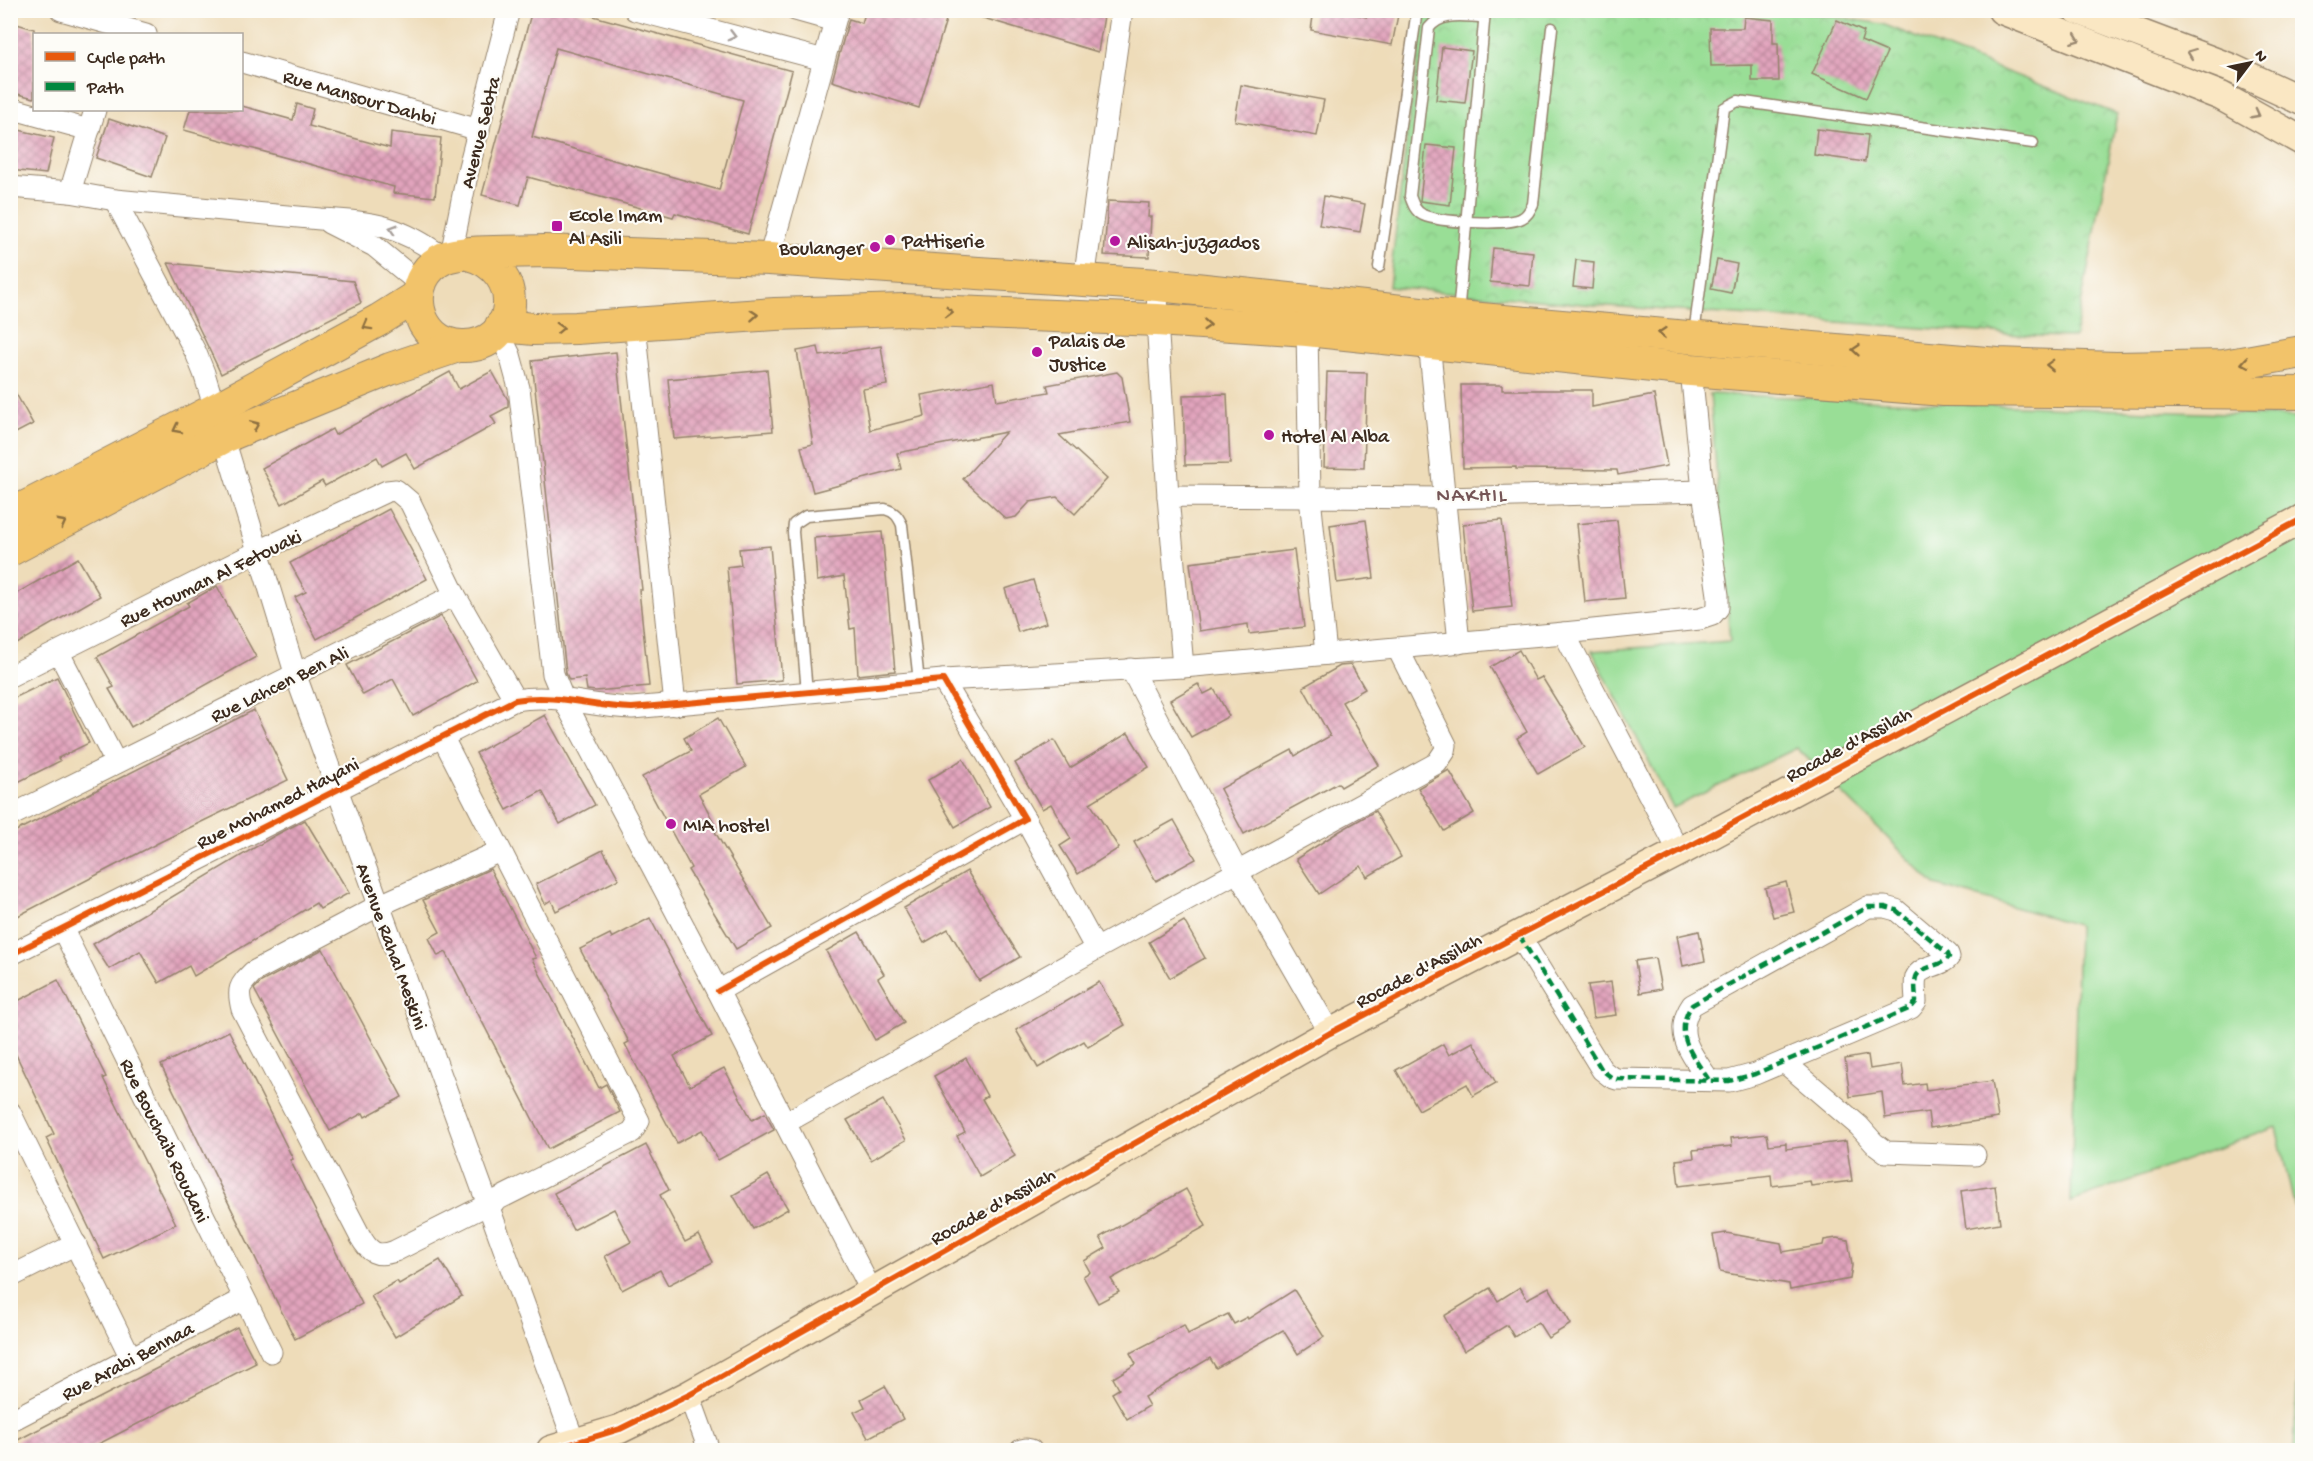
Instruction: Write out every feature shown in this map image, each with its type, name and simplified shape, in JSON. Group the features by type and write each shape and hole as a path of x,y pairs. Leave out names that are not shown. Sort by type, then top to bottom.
{"main road":[{"path":"10,550 220,423 379,320 418,290 434,264 454,256 544,251 770,259 1158,285 1458,316 1998,364 2116,368 2224,366 2302,352"},
{"path":"10,515 220,423 381,373 458,346 480,344 500,329 510,300 508,287 502,275 493,265 481,257 454,256"},
{"path":"418,290 419,314 427,330 436,338 458,346"},
{"path":"500,329 635,324 775,314 904,310 1157,320 1307,330 1691,370 1944,390 2302,393"}],"street":[{"path":"61,10 120,24 143,33"},
{"name":"Avenue Sebta","path":"454,256 467,175 509,10"},
{"path":"635,10 824,60"},
{"path":"770,259 836,16 795,10"},
{"path":"1084,280 1122,10"},
{"path":"2002,10 2221,96 2302,141"},
{"path":"2078,10 2231,68 2302,101"},
{"name":"Rue Mansour Dahbi","path":"243,62 479,130"},
{"path":"2221,96 2231,68"},
{"path":"10,108 89,130"},
{"path":"70,192 95,111"},
{"path":"10,187 70,192 115,200 352,220 402,232 454,256"},
{"name":"Avenue Rahal Meskini","path":"115,200 196,353 220,423 296,676 489,1205 568,1448"},
{"path":"320,219 374,246 418,290"},
{"path":"1158,285 1157,320 1168,496 1183,667"},
{"path":"635,324 675,705"},
{"path":"500,329 519,388 553,674 563,698 718,991 872,1292"},
{"path":"1307,330 1311,497 1326,654"},
{"path":"1429,342 1459,643"},
{"path":"1168,496 1445,498 1703,491 1691,370"},
{"name":"Rue Houman Al Fetouaki","path":"10,676 257,552 387,491 396,490 410,502 455,595"},
{"name":"Rue Mohamed Hayani","path":"10,955 515,700 532,697 563,698 614,708 675,705 944,680 1183,667 1398,649 1700,619 1715,613 1719,603 1703,491"},
{"name":"Rocade d'Assilah","path":"568,1448 620,1429 689,1395 1330,1033 1679,852 2302,519"},
{"path":"455,595 515,700"},
{"name":"Rue Lahcen Ben Ali","path":"10,816 296,676 455,595"},
{"path":"1564,633 1679,852"},
{"path":"785,1123 1237,871 1437,763 1445,751 1443,739 1398,649"},
{"path":"59,653 116,763"},
{"path":"1131,669 1237,871 1330,1033"},
{"path":"944,680 1025,819 1096,949"},
{"path":"442,736 639,1121 632,1132 489,1205 385,1255 378,1254 368,1248 242,1009 238,994 242,983 253,972 378,906 500,851"},
{"path":"718,991 1025,819"},
{"path":"1519,935 1602,1070 1611,1077 1709,1080 1742,1079 1911,1008 1916,1002 1916,978 1919,973 1946,962 1948,954 1896,910 1885,907 1868,907 1692,1005 1685,1015 1683,1028 1688,1049 1709,1080"},
{"name":"Rue Bouchaib Roudani","path":"63,928 271,1352"},
{"path":"1784,1062 1886,1152 1975,1155"},
{"path":"10,1112 131,1358"},
{"path":"10,1277 76,1244"},
{"name":"Rue Arabi Bennaa","path":"10,1421 244,1299"},
{"path":"689,1395 709,1450"},
{"path":"1021,1450 1031,1450"}],"lane":[{"path":"1379,267 1417,10"},
{"path":"1458,316 1466,222 1485,14 1443,16 1429,28 1410,196 1414,208 1424,215 1466,222 1510,222 1521,219 1529,213 1533,204 1552,28"},
{"path":"1694,336 1724,108 1731,103 1738,101 2033,143"},
{"path":"807,693 793,532 794,524 806,516 885,509 899,517 902,525 920,682"}],"green space":[{"path":"1425,11 1797,11 1882,24 2117,114 2075,337 1594,305 1389,287 1409,119"},
{"path":"1710,394 2302,417 2302,1238 2276,1127 2071,1202 2078,925 1935,885 1797,748 1673,808 1592,651 1730,641"},
{"path":"2302,1279 2302,1450 2294,1450"}],"building":[{"path":"532,10 572,10 792,71 748,234 675,213 673,217 528,177 520,205 482,195","holes":["556,48 743,100 719,190 532,137"]},
{"path":"866,10 888,17 889,10 949,10 919,108 832,81 849,19 862,23"},
{"path":"974,10 1105,10 1098,52 973,15"},
{"path":"1314,10 1337,10 1367,17 1368,10 1399,10 1392,45 1311,30"},
{"path":"1744,17 1773,20 1773,43 1778,43 1779,81 1752,81 1752,65 1711,66 1710,28 1743,28"},
{"path":"1837,20 1864,32 1861,41 1887,52 1866,98 1812,74"},
{"path":"10,22 34,29 34,33 33,98 10,92"},
{"path":"1442,47 1472,51 1465,103 1436,100"},
{"path":"1241,85 1324,100 1317,136 1235,121"},
{"path":"297,104 313,109 309,126 390,148 391,132 441,138 435,197 393,193 394,187 184,130 190,111 243,111 243,106 293,120"},
{"path":"109,119 165,138 152,177 96,158"},
{"path":"10,128 54,138 46,174 10,170"},
{"path":"1817,129 1868,135 1865,162 1814,155"},
{"path":"1426,145 1456,148 1450,205 1420,201"},
{"path":"1324,196 1365,204 1360,232 1319,225"},
{"path":"1108,201 1149,203 1148,217 1151,217 1149,257 1104,255"},
{"path":"1493,248 1533,252 1530,286 1490,282"},
{"path":"1576,260 1594,262 1592,289 1573,287"},
{"path":"1717,260 1737,264 1731,293 1711,289"},
{"path":"168,263 353,281 361,303 221,374"},
{"path":"881,346 887,385 863,389 870,430 925,416 921,395 994,382 997,401 1049,392 1047,385 1117,372 1122,377 1130,422 1059,435 1107,479 1075,514 1057,497 1030,502 1016,517 1006,519 963,479 1006,432 897,453 901,469 813,492 801,447 813,444 797,351 818,347 820,356"},
{"path":"616,352 642,590 639,590 649,686 596,691 587,690 585,678 569,680 566,673 532,361"},
{"path":"767,370 773,431 674,439 668,379"},
{"path":"492,371 508,400 508,407 491,416 496,424 415,469 406,453 382,466 377,457 325,486 322,481 282,504 262,468 332,429 335,435 450,372 459,389"},
{"path":"1327,372 1367,373 1364,468 1324,467"},
{"path":"10,383 33,424 10,436"},
{"path":"1461,385 1502,385 1502,390 1592,390 1592,407 1654,395 1667,466 1618,475 1617,470 1463,468"},
{"path":"1227,394 1230,464 1185,465 1183,395"},
{"path":"389,509 427,579 317,639 295,597 306,592 290,563"},
{"path":"1366,520 1374,578 1337,583 1330,525"},
{"path":"1502,520 1512,607 1472,611 1463,524"},
{"path":"1617,520 1625,598 1585,602 1577,524"},
{"path":"882,532 895,671 858,675 855,628 850,629 844,576 817,581 814,538"},
{"path":"770,546 782,680 737,684 727,567 741,565 739,549"},
{"path":"1294,550 1304,627 1249,634 1248,624 1199,631 1190,563"},
{"path":"78,558 100,596 10,648 10,597"},
{"path":"1033,580 1046,623 1018,632 1005,589"},
{"path":"217,586 256,657 131,727 109,689 114,687 97,657 189,606 187,603"},
{"path":"441,616 477,681 413,716 393,679 363,695 347,665"},
{"path":"1519,650 1536,680 1542,677 1585,747 1538,774 1517,738 1527,732 1490,667"},
{"path":"1351,665 1365,689 1342,702 1379,765 1341,787 1338,783 1244,834 1220,789 1292,750 1295,756 1330,736 1303,687 1340,666"},
{"path":"57,677 89,743 58,758 60,761 10,786 10,700"},
{"path":"1198,684 1204,694 1214,689 1229,716 1191,737 1170,700"},
{"path":"254,710 288,780 160,842 10,920 10,834"},
{"path":"545,715 595,805 560,824 542,791 507,810 476,753"},
{"path":"718,718 746,767 699,794 718,830 715,832 772,928 736,949 688,870 691,868 642,777 691,751 684,738"},
{"path":"1128,733 1149,767 1090,803 1119,848 1078,874 1060,846 1071,839 1051,804 1042,809 1015,763 1054,740 1070,768"},
{"path":"963,759 990,807 955,827 928,780"},
{"path":"1449,770 1474,813 1444,831 1418,788"},
{"path":"1375,811 1401,857 1367,877 1361,866 1319,894 1296,859"},
{"path":"305,820 349,893 320,909 316,903 194,976 189,966 159,983 140,951 109,969 93,944 274,836"},
{"path":"1174,820 1196,859 1156,881 1134,842"},
{"path":"603,850 619,879 556,911 551,900 545,904 536,884"},
{"path":"490,869 536,958 532,959 599,1088 606,1084 620,1112 548,1149 446,952 438,956 429,938 440,932 423,900"},
{"path":"967,871 1020,957 979,981 948,929 924,943 904,908"},
{"path":"1786,882 1794,912 1773,917 1765,888"},
{"path":"650,918 712,1036 674,1056 690,1086 724,1068 752,1120 765,1113 774,1130 718,1160 702,1130 677,1143 625,1044 629,1042 580,949 610,934 612,938"},
{"path":"1184,921 1205,958 1170,978 1149,942"},
{"path":"1699,931 1705,961 1683,966 1677,936"},
{"path":"859,932 884,974 878,978 904,1023 875,1040 826,951"},
{"path":"323,949 402,1097 365,1117 363,1113 330,1131 254,989 261,982"},
{"path":"1655,958 1661,989 1640,993 1635,961"},
{"path":"58,980 106,1077 103,1078 176,1224 104,1259 46,1138 54,1134 10,1042 10,1005"},
{"path":"1099,982 1125,1025 1088,1047 1084,1041 1038,1068 1016,1030"},
{"path":"1611,982 1616,1015 1593,1018 1588,985"},
{"path":"229,1031 362,1304 295,1339 161,1065"},
{"path":"1473,1042 1496,1083 1473,1096 1467,1084 1419,1110 1396,1070 1443,1044 1449,1055"},
{"path":"1868,1055 1870,1069 1902,1064 1905,1086 1925,1083 1926,1090 1992,1081 1998,1118 1930,1128 1928,1112 1885,1118 1882,1092 1850,1097 1845,1059"},
{"path":"966,1058 987,1096 982,1099 1015,1156 980,1177 957,1136 965,1132 934,1076"},
{"path":"883,1100 906,1140 871,1160 847,1120"},
{"path":"1767,1134 1769,1145 1786,1143 1786,1149 1846,1141 1852,1181 1811,1186 1810,1181 1772,1186 1771,1175 1679,1186 1676,1160 1694,1158 1693,1150 1732,1146 1731,1138"},
{"path":"646,1145 669,1190 660,1195 685,1242 699,1235 713,1262 668,1285 660,1270 622,1290 605,1256 631,1242 614,1209 573,1230 554,1193"},
{"path":"768,1175 788,1209 753,1229 733,1195"},
{"path":"1995,1186 2000,1223 1966,1229 1961,1191"},
{"path":"1186,1189 1206,1226 1111,1279 1119,1292 1098,1303 1083,1276 1090,1272 1084,1261 1106,1248 1100,1237"},
{"path":"1726,1233 1781,1243 1783,1252 1823,1245 1824,1240 1837,1238 1848,1240 1852,1265 1850,1279 1790,1290 1789,1284 1720,1272 1713,1235"},
{"path":"440,1260 462,1296 395,1337 371,1296 397,1281 399,1284"},
{"path":"1520,1287 1527,1299 1549,1287 1571,1324 1548,1338 1538,1322 1514,1337 1507,1325 1464,1351 1444,1316 1490,1288 1498,1301"},
{"path":"1294,1290 1324,1337 1298,1354 1283,1330 1216,1368 1210,1358 1144,1397 1149,1406 1127,1419 1112,1393 1119,1389 1113,1378 1136,1364 1130,1353 1184,1325 1188,1334 1228,1314 1234,1324 1247,1317 1248,1319"},
{"path":"237,1327 256,1363 87,1450 10,1450 10,1444"},
{"path":"885,1386 903,1419 868,1438 854,1412 865,1407 861,1399"}],"marked path":[{"path":"1519,935 1602,1070 1617,1079 1729,1081 1755,1074 1911,1008 1916,1002 1916,977 1922,970 1942,963 1949,957 1948,954 1896,910 1885,907 1868,907 1692,1005 1686,1016 1684,1035 1691,1053 1709,1080"}],"cycle path":[{"path":"551,1450 620,1429 689,1395 1330,1033 1679,852 2302,519"},
{"path":"10,955 515,700 546,698 632,708 943,680 1025,819 718,991"}],"place":[{"name":"Ecole Imam Al Asili","path":"557,226"},
{"name":"Pattiserie","path":"890,240"},
{"name":"Alisah-juzgados","path":"1115,241"},
{"name":"Boulanger","path":"875,247"},
{"name":"Palais de Justice","path":"1037,352"},
{"name":"Hotel Al Alba","path":"1269,435"},
{"name":"MIA hostel","path":"671,824"}],"district":[{"name":"NAKHIL","path":"1472,494"}]}
